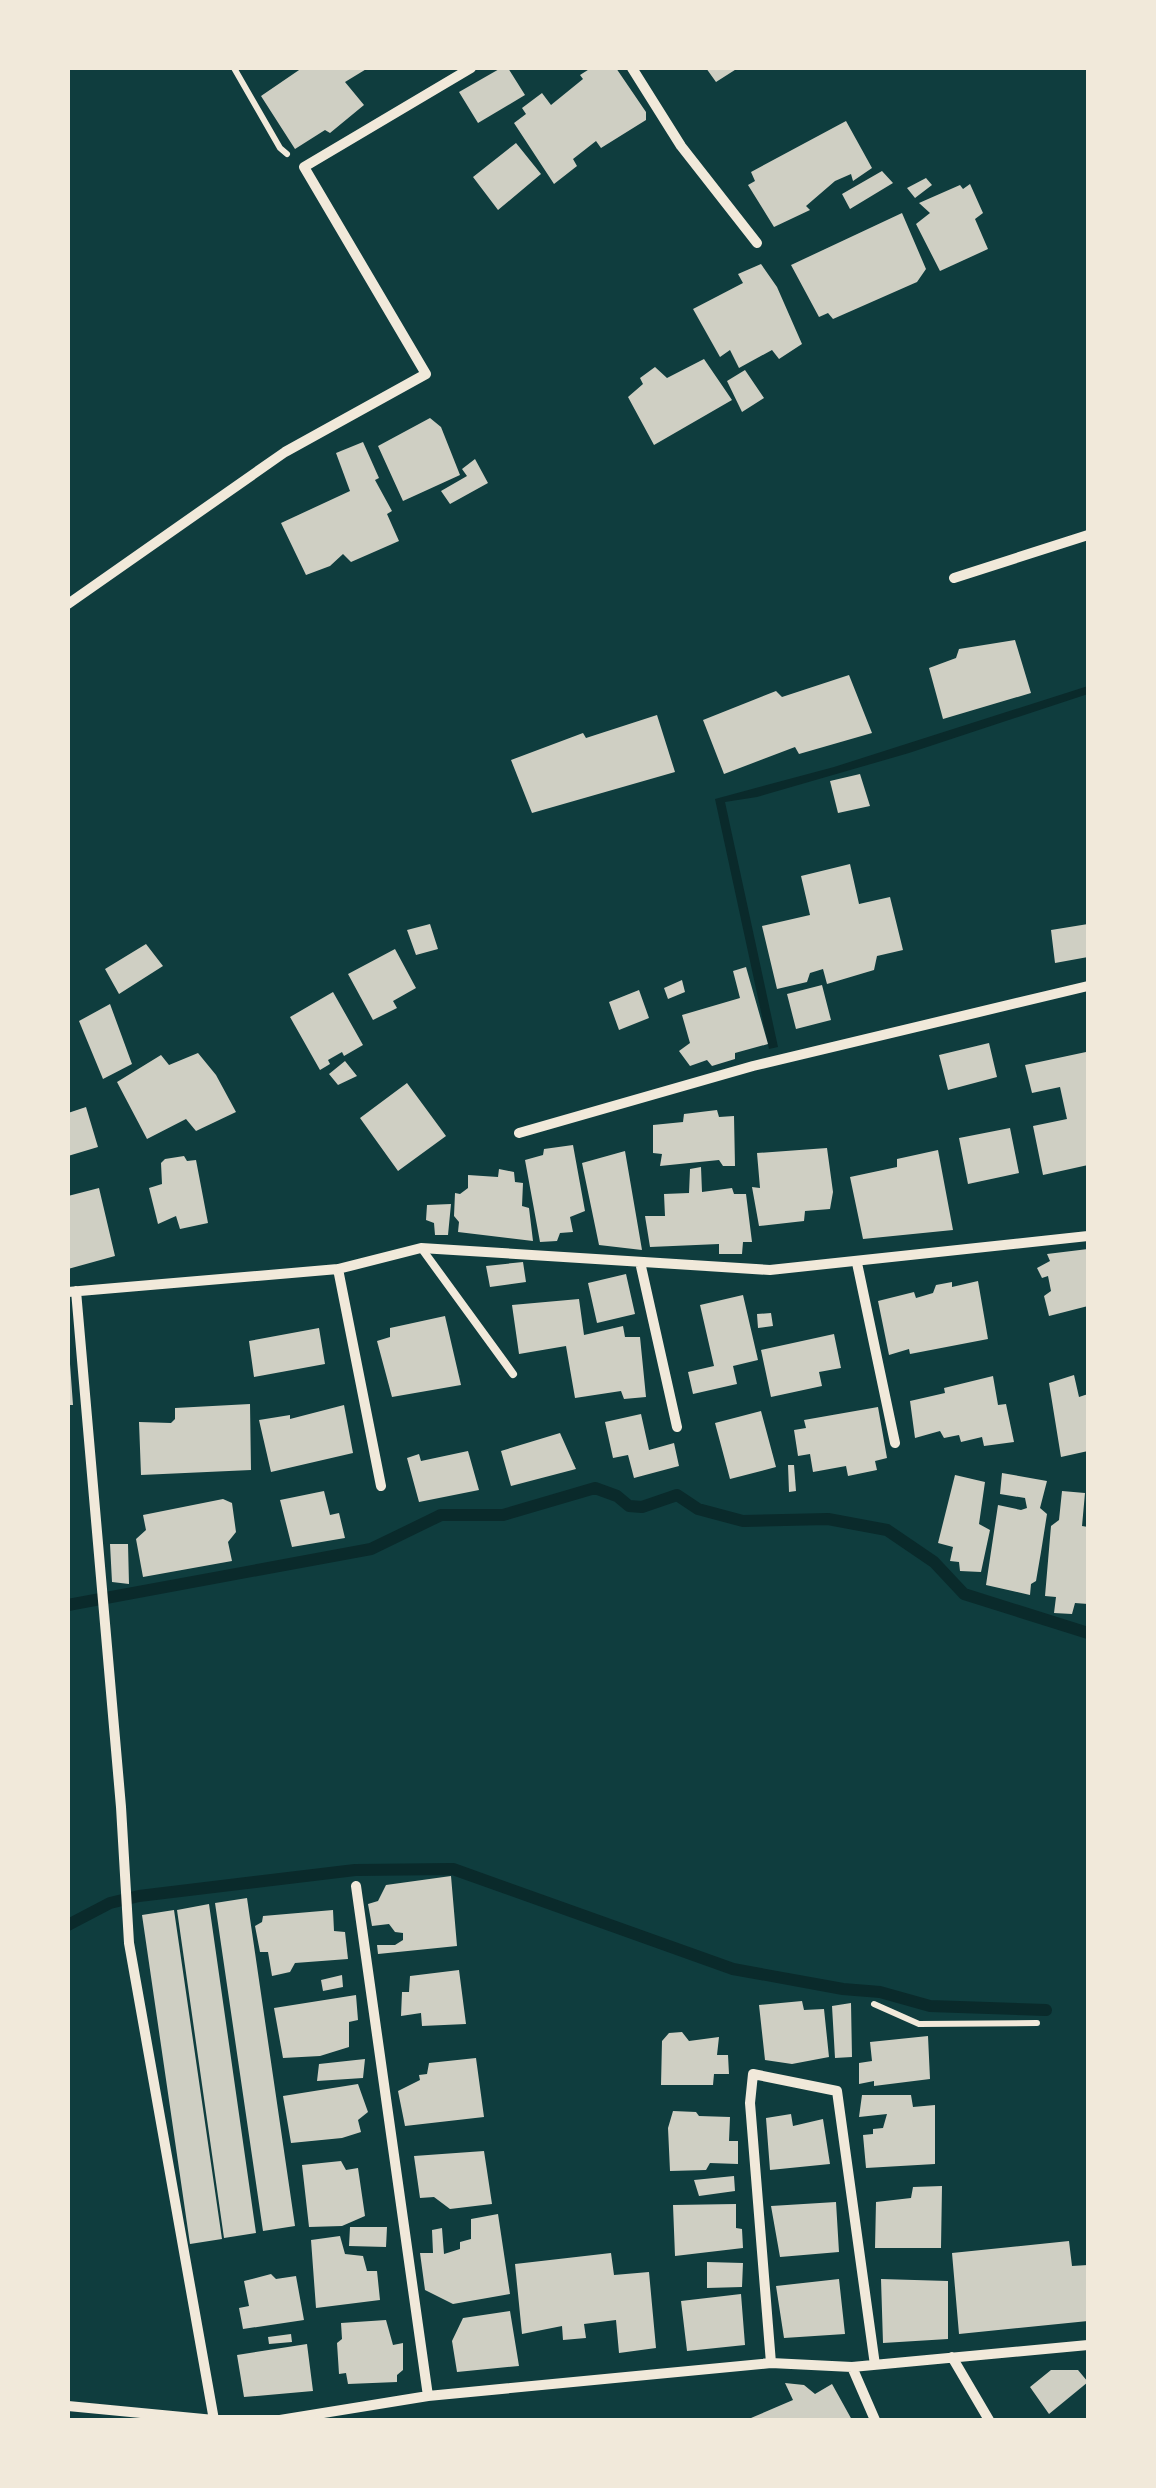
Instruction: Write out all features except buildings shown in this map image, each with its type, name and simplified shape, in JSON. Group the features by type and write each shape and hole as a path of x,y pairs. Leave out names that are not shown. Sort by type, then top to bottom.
{"street":[{"path":"68,604 284,452 426,374 304,167 471,68"},
{"path":"632,68 681,146 757,244"},
{"path":"954,578 1088,535"},
{"path":"519,1133 753,1066 1088,986"},
{"path":"214,2420 129,1943 121,1807 72,1291 338,1269 421,1248 770,1270 1088,1236"},
{"path":"640,1262 677,1427"},
{"path":"857,1263 896,1442"},
{"path":"338,1269 381,1486"},
{"path":"356,1886 428,2396"},
{"path":"771,2364 750,2103 754,2074 837,2091 875,2365"},
{"path":"68,2406 214,2420 302,2418 428,2396 771,2364 852,2367 1088,2345"},
{"path":"952,2358 988,2420"},
{"path":"852,2367 875,2420"}],"lane":[{"path":"421,1248 513,1374"}],"path":[{"path":"234,68 280,148 304,167"},
{"path":"874,2004 919,2024 1037,2023"}],"water":[{"path":"1088,686 1088,694 909,753 757,797 725,802 778,1047 769,1049 715,799 834,767"}],"waterway":[{"path":"68,1605 371,1549 441,1515 503,1515 595,1488 617,1496 629,1506 642,1507 677,1495 698,1509 743,1521 828,1519 887,1530 934,1562 964,1594 1088,1633"},
{"path":"68,1925 110,1903 139,1896 355,1870 453,1869 733,1969 880,1992 930,2006 1046,2010"}]}
